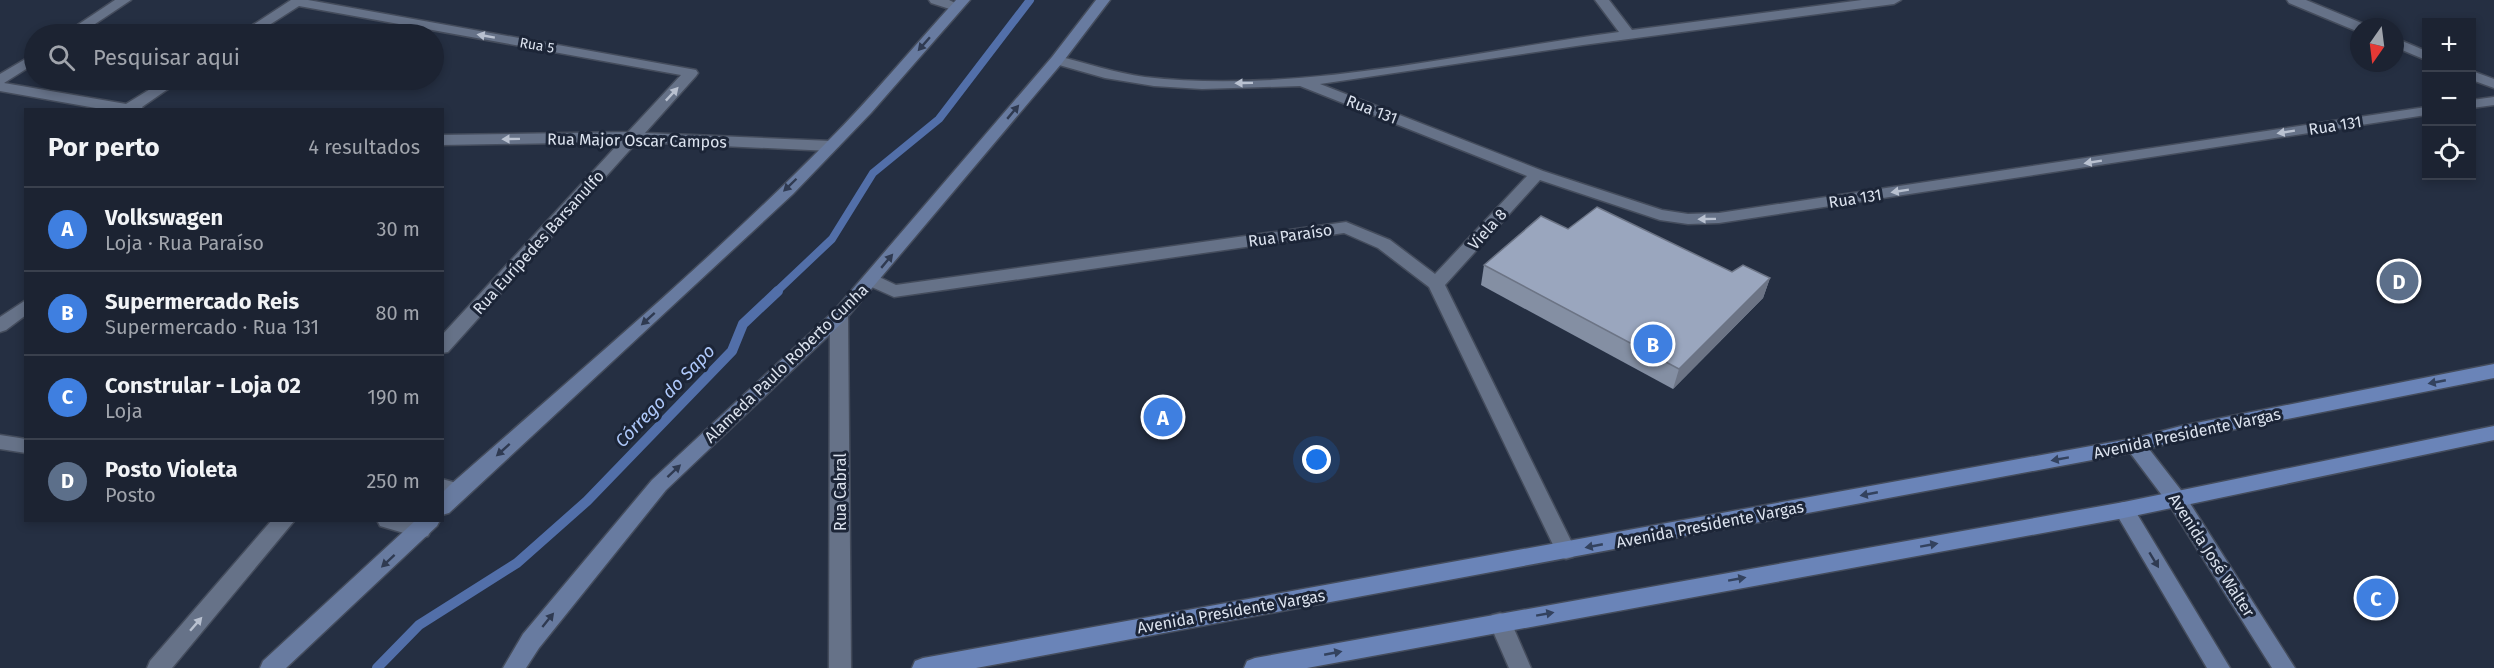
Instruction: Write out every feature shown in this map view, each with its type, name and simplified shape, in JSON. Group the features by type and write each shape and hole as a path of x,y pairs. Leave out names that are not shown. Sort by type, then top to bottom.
{"main road":[{"name":"Avenida Presidente Vargas","path":"923,668 2135,445 2181,433 2494,371"},
{"path":"1255,668 2177,500 2494,433"}],"street":[{"path":"87,24 124,0"},
{"path":"936,0 960,4"},
{"name":"Alameda Paulo Roberto Cunha","path":"514,668 531,641 659,485 839,316 1057,60 1103,0"},
{"path":"1602,0 1628,34"},
{"name":"Rua 131","path":"1057,60 1085,69 1154,82 1211,84 1303,82 1628,34 1894,0"},
{"path":"2294,0 2350,23"},
{"path":"262,24 299,1"},
{"name":"Rua 5","path":"299,1 425,24"},
{"path":"450,489 691,280 831,147 960,4"},
{"name":"Rua 5","path":"444,28 692,73 633,137"},
{"path":"2404,46 2422,54"},
{"path":"0,80 24,64"},
{"path":"2476,77 2494,84"},
{"name":"Rua 131","path":"1303,82 1537,174 1660,215 1689,219 1719,218 2422,112"},
{"path":"0,87 127,108"},
{"path":"134,108 160,90"},
{"path":"2476,103 2494,101"},
{"name":"Rua Major Oscar Campos","path":"444,140 633,137 831,147"},
{"name":"Rua Eurípedes Barsanulfo","path":"444,345 633,137"},
{"name":"Viela 8","path":"1436,284 1537,174"},
{"name":"Rua Paraíso","path":"871,280 894,291 1346,227 1384,244 1436,284 1566,551"},
{"path":"0,326 24,308"},
{"name":"Rua Cabral","path":"839,316 840,668"},
{"path":"0,441 24,446"},
{"name":"Avenida José Walter","path":"2135,445 2177,500 2284,668"},
{"path":"2124,510 2218,668"},
{"path":"158,668 283,522"},
{"path":"403,522 426,525"},
{"path":"271,668 426,525"},
{"path":"1500,622 1520,668"}],"building":[{"path":"1597,207 1732,272 1743,265 1770,278 1679,369 1484,265 1541,216 1568,229"}],"waterway":[{"name":"Córrego do Sapo","path":"776,292 832,239 873,173 939,119 1030,0"},
{"name":"Córrego do Sapo","path":"377,668 419,625 517,563 587,501 732,351 743,324 778,291"}],"place":[{"name":"Posto Violeta","path":"2399,281"},
{"name":"Supermercado Reis","path":"1653,344"},
{"name":"Volkswagen","path":"1163,417"},
{"name":"Constrular - Loja 02","path":"2376,598"}]}
